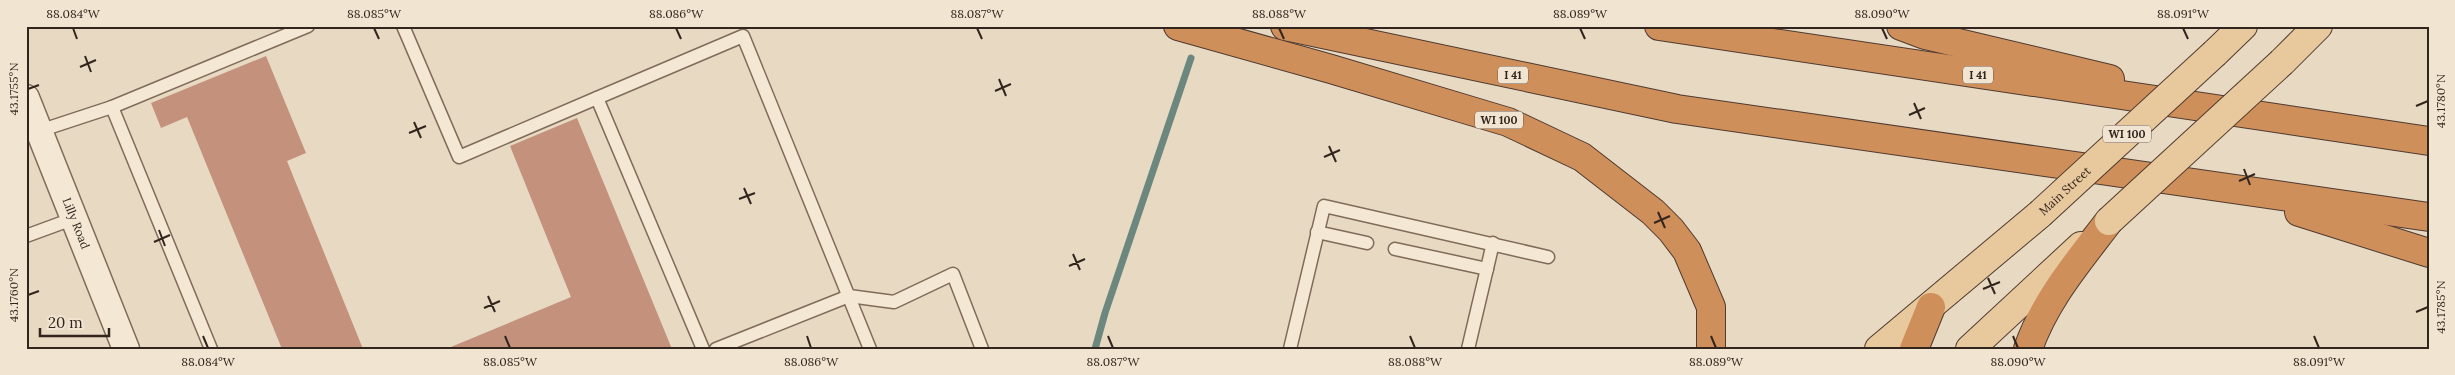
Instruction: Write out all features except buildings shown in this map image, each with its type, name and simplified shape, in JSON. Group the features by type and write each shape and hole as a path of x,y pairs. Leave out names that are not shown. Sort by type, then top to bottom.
{"highway":[{"name":"WI 100","path":"1178,26 1508,122 1582,157 1653,212 1671,230 1686,251 1711,307 1713,318 1711,349"},
{"name":"I 41","path":"1285,26 1676,109 2429,217"},
{"name":"I 41","path":"1659,26 2429,142"},
{"path":"1901,26 1925,35 2297,123"},
{"path":"2222,188 2429,253"},
{"path":"2028,349 2037,324 2053,296 2108,221"},
{"path":"1914,349 1931,307"}],"main road":[{"name":"Main Street","path":"1879,349 2040,214 2243,26"},
{"path":"1970,349 2282,62 2318,26"}],"street":[{"name":"Lilly Road","path":"26,98 126,349"}],"lane":[{"path":"39,131 112,106 308,26"},
{"path":"403,26 459,157 743,36 870,349"},
{"path":"597,98 702,349"},
{"path":"112,106 211,349"},
{"path":"1290,349 1324,206 1548,257"},
{"path":"26,236 75,218"},
{"path":"1318,232 1366,243"},
{"path":"1468,349 1493,244"},
{"path":"1394,249 1487,269"},
{"path":"716,349 848,296 894,302 953,274 982,349"}],"waterway":[{"path":"1095,349 1105,313 1191,58"}]}
